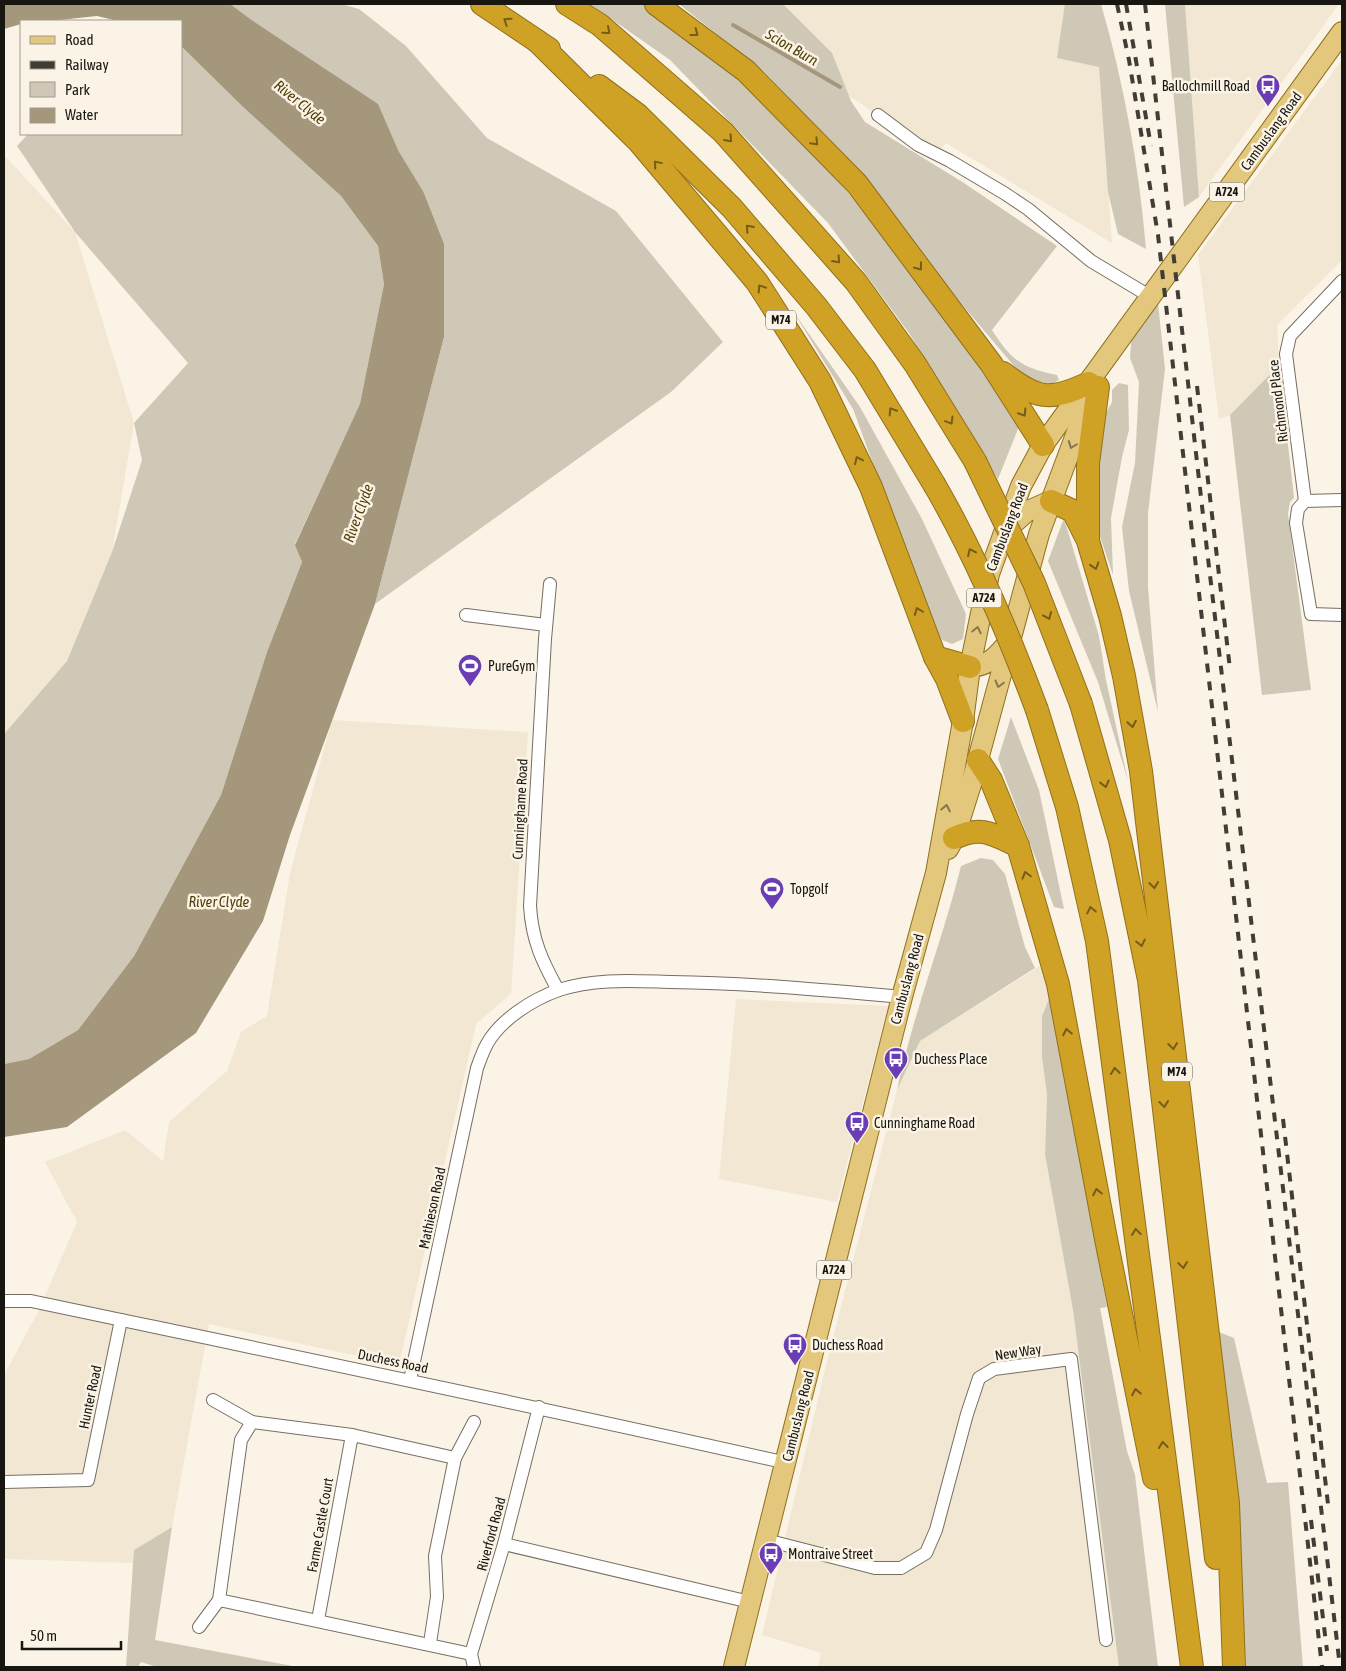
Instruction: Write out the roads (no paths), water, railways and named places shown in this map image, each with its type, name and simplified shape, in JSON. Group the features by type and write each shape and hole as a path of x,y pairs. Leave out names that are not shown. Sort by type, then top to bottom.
{"highway":[{"name":"M74","path":"482,4 537,41 638,115 732,208 816,306 865,370 934,484 964,538 993,599 1037,710 1067,807 1097,941 1192,1665"},
{"name":"M74","path":"567,4 600,25 723,132 856,282 915,364 975,462 1034,583 1081,704 1120,840 1149,980 1228,1667"},
{"path":"656,4 746,71 857,184 992,365 1043,445"},
{"name":"M74","path":"537,41 639,142 758,282 820,381 871,486 935,657 947,678 963,721"},
{"path":"992,365 1027,391 1040,394 1053,396 1094,385"},
{"name":"M74","path":"1088,541 1088,463 1094,385"},
{"name":"M74","path":"1053,496 1072,511 1088,541 1110,616 1124,676 1141,771 1228,1504 1234,1667"},
{"path":"935,657 970,666"},
{"name":"M74","path":"978,760 991,780 1018,846 1058,984 1106,1239 1192,1665"},
{"path":"954,838 979,831 988,831 1018,846"}],"main road":[{"name":"Cambuslang Road","path":"936,873 954,838 978,760 1039,534 1094,385 1112,352 1342,32"},
{"name":"Cambuslang Road","path":"734,1667 787,1463 902,997 936,873 963,721 970,666 989,574 1022,486 1043,445 1094,385"},
{"path":"1003,533 1026,512 1053,496 1054,471 1043,445"},
{"path":"970,666 988,663 996,658 1011,638"},
{"path":"963,721 978,760"}],"street":[{"path":"878,115 918,145 998,189 1028,209 1091,261 1151,297"},
{"name":"Richmond Place","path":"1305,501 1286,354 1290,336 1342,281"},
{"path":"1342,500 1305,501 1298,510 1296,523 1311,614 1342,615"},
{"name":"Cunninghame Road","path":"550,584 546,624 530,906 533,938 558,990"},
{"path":"466,615 546,624"},
{"path":"558,990 606,981 642,981 771,986 902,997"},
{"name":"Mathieson Road","path":"410,1380 477,1068 487,1043 500,1026 542,997 558,990"},
{"name":"Duchess Road","path":"4,1301 21,1300 121,1320 539,1407 787,1463"},
{"name":"Hunter Road","path":"4,1482 88,1480 121,1320"},
{"name":"New Way","path":"766,1540 875,1568 901,1568 918,1558 926,1553 936,1530 967,1414 979,1378 994,1369 1071,1359 1106,1640"},
{"path":"213,1400 252,1422 352,1435 455,1458"},
{"name":"Riverford Road","path":"474,1667 471,1654 504,1544 539,1407"},
{"path":"199,1627 219,1600 241,1440 252,1422"},
{"path":"430,1643 437,1597 435,1556 455,1458 474,1422"},
{"name":"Farme Castle Court","path":"318,1620 352,1435"},
{"path":"504,1544 750,1602"},
{"path":"219,1600 430,1643 471,1654"}],"water":[{"name":"River Clyde","path":"4,4 230,4 378,104 398,150 423,191 444,244 444,337 375,604 290,835 263,921 196,1033 67,1127 4,1137 4,1064 29,1059 78,1030 134,956 221,795 267,652 302,562 295,545 360,404 384,284 378,246 341,196 242,106 182,47 182,20 114,20 97,16 59,20 20,20 20,24 4,29"}],"waterway":[{"name":"Scion Burn","path":"733,25 840,87"}],"railway":[{"path":"1117,4 1129,60 1158,235 1322,1667"},
{"path":"1126,4 1151,146"},
{"path":"1145,4 1207,550 1340,1667"},
{"path":"1197,386 1230,669"},
{"path":"1283,1119 1328,1504"},
{"path":"1311,1520 1327,1651"}],"place":[{"name":"Ballochmill Road","path":"1268,107"},
{"name":"PureGym","path":"470,687"},
{"name":"Topgolf","path":"772,910"},
{"name":"Duchess Place","path":"896,1080"},
{"name":"Cunninghame Road","path":"857,1144"},
{"name":"Duchess Road","path":"795,1366"},
{"name":"Montraive Street","path":"771,1575"}]}
